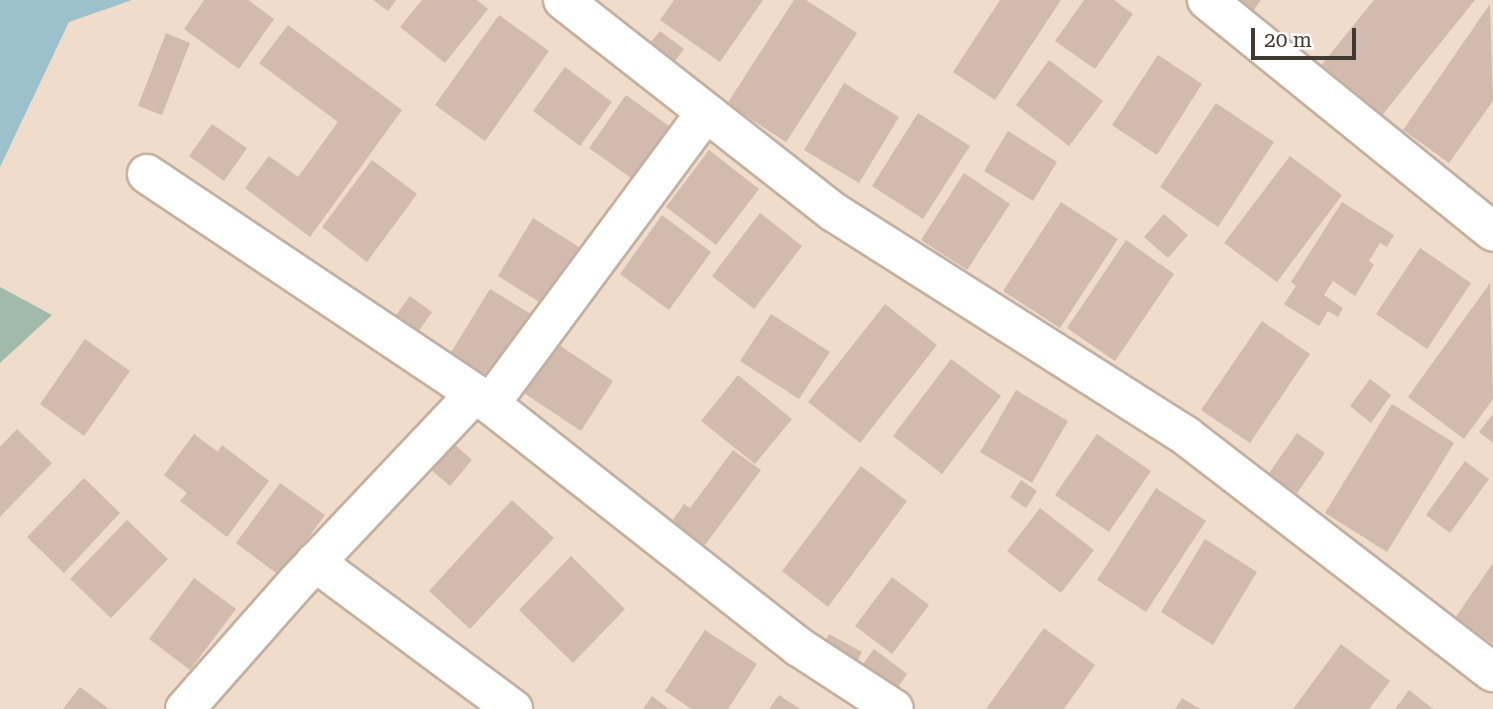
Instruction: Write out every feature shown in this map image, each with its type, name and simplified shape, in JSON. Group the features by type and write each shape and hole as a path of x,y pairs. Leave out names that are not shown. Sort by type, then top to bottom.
{"street":[{"path":"563,0 835,213 1186,436 1493,672"},
{"path":"1207,0 1493,232"},
{"path":"185,709 315,562 483,399 706,112"},
{"path":"147,174 483,399 799,647 894,709"},
{"path":"315,562 513,709"}],"green space":[{"path":"0,287 52,315 0,363"}],"water":[{"path":"0,0 132,0 69,22 0,167"}],"building":[{"path":"204,0 248,0 274,19 239,69 184,29"},
{"path":"373,0 396,0 388,11"},
{"path":"422,0 477,0 488,9 445,63 400,27"},
{"path":"674,0 763,0 720,62 660,20"},
{"path":"794,0 806,0 857,33 786,142 727,104"},
{"path":"1000,0 1061,0 995,100 953,72"},
{"path":"1084,0 1114,0 1133,14 1095,69 1055,41"},
{"path":"1238,0 1261,0 1253,11"},
{"path":"1374,0 1475,0 1379,119 1318,69"},
{"path":"1490,4 1493,101 1449,163 1403,130"},
{"path":"499,15 549,51 485,141 435,105"},
{"path":"288,25 402,110 310,237 245,188 269,156 298,177 338,122 259,63"},
{"path":"660,31 684,49 671,66 647,47"},
{"path":"166,33 190,43 162,115 138,106"},
{"path":"1158,55 1202,84 1157,155 1112,125"},
{"path":"1049,60 1103,101 1069,146 1016,105"},
{"path":"565,67 612,102 580,146 533,111"},
{"path":"844,83 899,117 859,183 804,150"},
{"path":"626,95 672,128 635,181 589,148"},
{"path":"1216,103 1274,142 1218,227 1160,187"},
{"path":"918,113 970,146 923,219 872,186"},
{"path":"212,124 247,148 224,181 189,156"},
{"path":"1008,131 1057,162 1033,201 984,171"},
{"path":"709,150 759,189 716,245 666,207"},
{"path":"1290,156 1342,195 1277,282 1224,243"},
{"path":"372,160 417,194 367,262 322,227"},
{"path":"964,173 1010,204 967,270 921,240"},
{"path":"1061,202 1118,239 1060,328 1003,291"},
{"path":"1342,202 1394,235 1387,247 1380,243 1369,261 1374,265 1355,296 1333,281 1324,295 1343,308 1338,317 1328,311 1319,326 1284,304 1296,286 1291,282"},
{"path":"760,213 802,246 754,309 712,276"},
{"path":"1164,214 1188,235 1168,258 1144,237"},
{"path":"662,215 711,252 669,310 620,274"},
{"path":"533,218 579,247 544,305 498,276"},
{"path":"1126,240 1174,274 1115,361 1067,328"},
{"path":"1420,248 1471,283 1427,349 1376,314"},
{"path":"1490,283 1493,399 1464,439 1408,397"},
{"path":"490,289 539,319 499,384 450,354"},
{"path":"410,296 432,312 416,335 393,319"},
{"path":"885,304 937,345 860,443 808,402"},
{"path":"771,314 830,352 799,399 740,361"},
{"path":"1262,321 1310,354 1250,443 1201,410"},
{"path":"85,339 130,371 84,436 40,404"},
{"path":"550,339 613,381 581,431 518,389"},
{"path":"951,359 1001,396 942,474 893,436"},
{"path":"738,375 792,419 755,464 701,421"},
{"path":"1370,379 1391,395 1371,423 1350,406"},
{"path":"1016,390 1068,421 1032,483 980,452"},
{"path":"1392,404 1454,443 1387,552 1325,513"},
{"path":"1493,414 1493,443 1479,432"},
{"path":"17,429 52,463 0,517 0,447"},
{"path":"1297,433 1325,453 1288,506 1260,486"},
{"path":"194,434 218,452 222,445 269,481 227,537 180,501 187,493 164,475"},
{"path":"1097,434 1151,471 1109,532 1055,495"},
{"path":"453,443 472,460 450,486 430,469"},
{"path":"733,450 761,470 705,545 672,521 684,504 690,508"},
{"path":"1465,461 1489,479 1450,533 1426,515"},
{"path":"861,466 907,501 828,607 782,571"},
{"path":"84,478 120,513 64,573 27,537"},
{"path":"1021,480 1037,491 1026,508 1010,497"},
{"path":"280,483 325,515 280,576 236,543"},
{"path":"1156,488 1206,521 1146,612 1097,580"},
{"path":"512,500 554,538 470,629 429,591"},
{"path":"1040,508 1094,550 1061,593 1007,551"},
{"path":"127,520 168,559 111,618 70,579"},
{"path":"1205,539 1257,572 1213,645 1161,612"},
{"path":"571,556 625,609 573,663 519,610"},
{"path":"1493,563 1493,644 1455,618"},
{"path":"892,577 929,605 892,654 855,626"},
{"path":"194,578 236,609 190,670 149,639"},
{"path":"1044,628 1095,665 1064,709 986,709"},
{"path":"705,630 757,664 728,709 691,709 665,691"},
{"path":"829,634 862,652 851,672 819,653"},
{"path":"1341,644 1390,681 1369,709 1293,709"},
{"path":"874,649 907,674 891,697 857,672"},
{"path":"80,687 109,709 63,709"},
{"path":"1409,690 1433,709 1395,709"},
{"path":"779,695 800,709 769,709"},
{"path":"652,696 669,709 643,709"},
{"path":"1182,698 1200,709 1175,709"}]}
